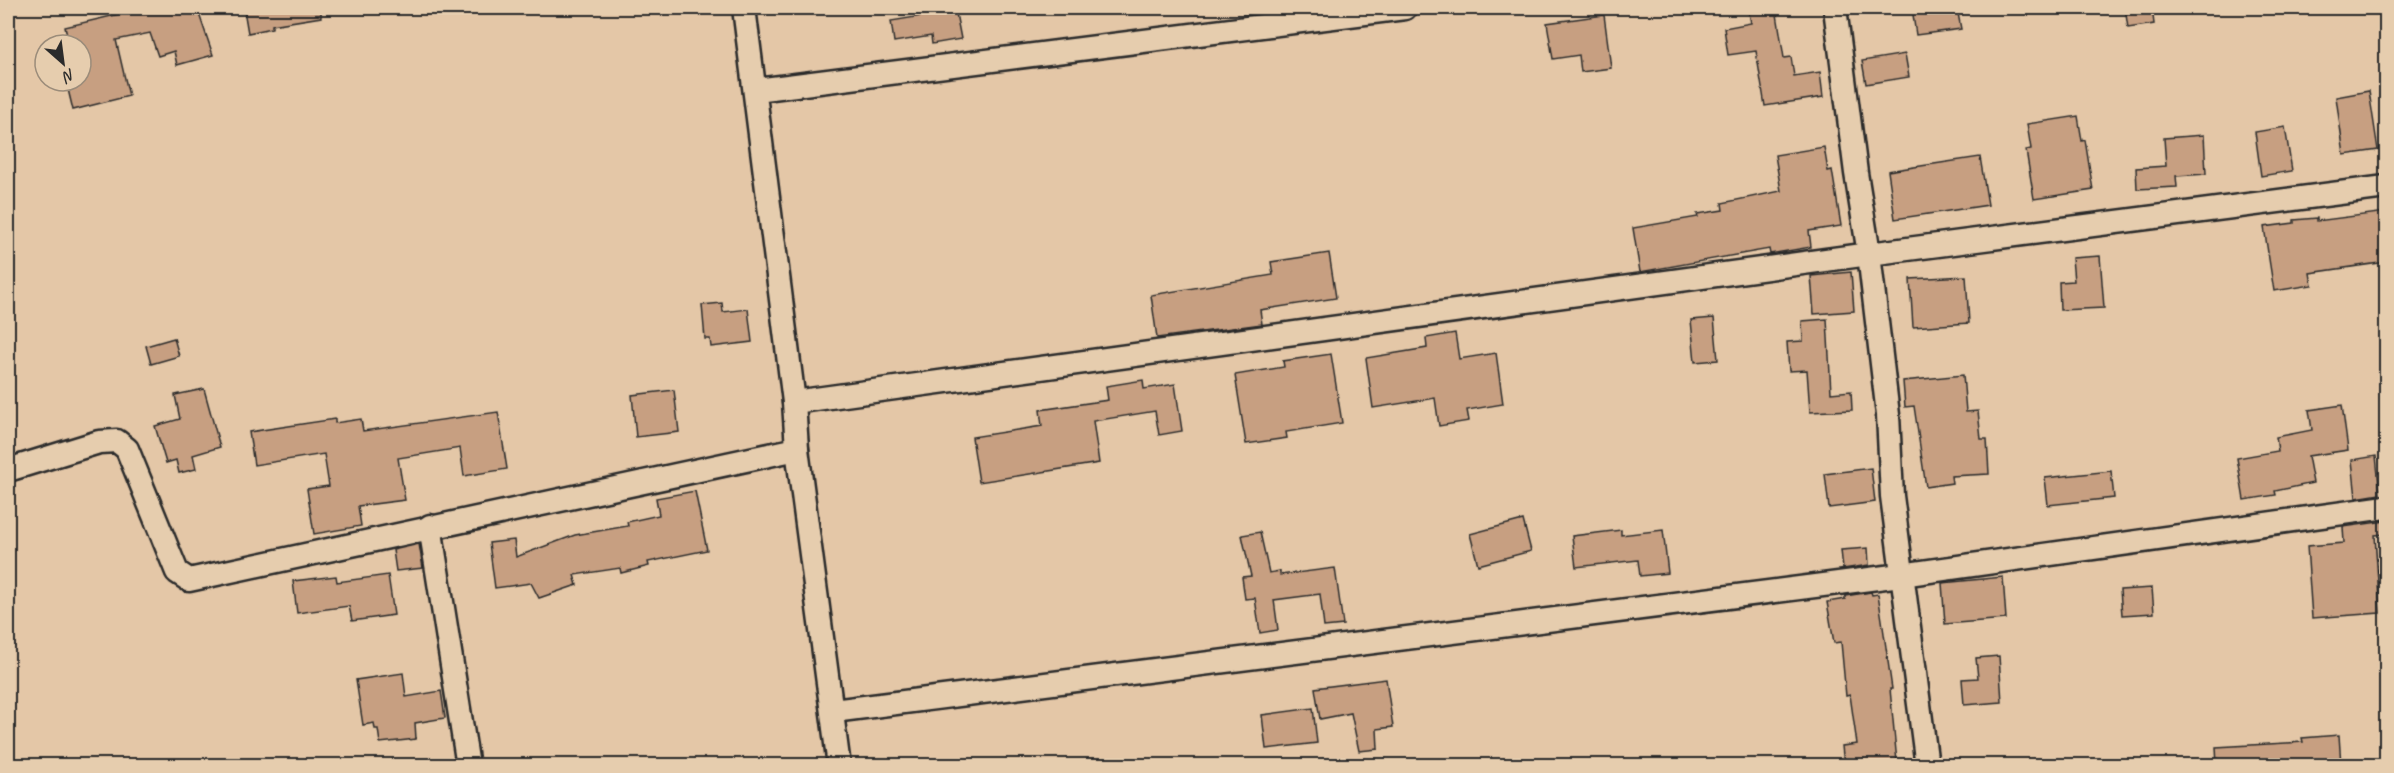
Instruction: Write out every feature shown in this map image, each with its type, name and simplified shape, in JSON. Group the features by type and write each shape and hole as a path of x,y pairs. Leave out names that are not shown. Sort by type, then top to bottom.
{"street":[{"path":"744,8 794,402 797,449 839,765"},
{"path":"756,90 1405,8"},
{"path":"1835,8 1854,161 1869,254 1888,415 1892,496 1927,765"},
{"path":"794,402 1869,254 2386,187"},
{"path":"8,470 99,442 117,441 127,449 177,572 189,580 430,526 797,449"},
{"path":"833,711 1901,575 2386,507"},
{"path":"430,526 468,765"}],"building":[{"path":"145,8 197,8 213,55 177,65 174,51 158,56 150,33 116,40 129,96 73,110 69,93 93,93 93,33 66,33 65,27"},
{"path":"321,8 321,17 272,25 272,28 248,33 244,10"},
{"path":"927,8 955,8 961,39 932,44 931,36 894,42 891,21 928,15"},
{"path":"1748,8 1776,8 1784,58 1791,57 1794,76 1820,72 1823,97 1765,106 1756,51 1728,55 1724,28 1751,23"},
{"path":"1912,8 1957,8 1961,29 1916,35"},
{"path":"2125,8 2152,8 2154,24 2128,28"},
{"path":"1604,15 1611,68 1581,72 1579,55 1553,59 1547,23"},
{"path":"1905,54 1909,77 1866,84 1862,61"},
{"path":"2369,91 2378,150 2344,155 2336,97"},
{"path":"2078,116 2082,141 2085,140 2093,190 2034,199 2026,150 2031,149 2027,124"},
{"path":"2285,127 2292,171 2261,176 2255,132"},
{"path":"2204,135 2206,174 2176,176 2177,187 2137,189 2136,168 2166,166 2164,138"},
{"path":"1824,147 1828,171 1832,170 1841,226 1809,231 1811,247 1770,254 1769,249 1640,272 1633,228 1698,217 1697,214 1723,210 1722,203 1781,191 1775,155"},
{"path":"1980,157 1988,205 1895,219 1888,171"},
{"path":"2386,212 2386,262 2310,273 2312,285 2274,291 2264,227 2294,223 2294,220 2317,218 2317,221"},
{"path":"1329,253 1336,298 1260,310 1262,324 1157,338 1151,295 1273,275 1271,262"},
{"path":"2100,256 2104,308 2060,310 2059,282 2074,281 2072,258"},
{"path":"1851,272 1854,311 1814,314 1811,276"},
{"path":"1966,276 1969,323 1913,327 1910,279"},
{"path":"722,303 723,312 748,309 752,342 711,347 710,339 705,339 702,305"},
{"path":"1714,318 1718,360 1695,362 1691,320"},
{"path":"1827,319 1831,393 1851,391 1852,410 1810,412 1807,370 1789,371 1787,342 1803,341 1802,321"},
{"path":"1455,333 1459,359 1496,353 1503,404 1467,410 1469,421 1439,426 1435,398 1373,408 1366,358 1427,348 1426,338"},
{"path":"174,338 179,356 151,364 146,346"},
{"path":"1331,354 1342,423 1286,432 1287,438 1246,444 1235,375 1284,367 1283,361"},
{"path":"1963,375 1966,412 1978,411 1981,439 1987,439 1989,474 1951,476 1952,483 1926,487 1914,406 1905,407 1903,381"},
{"path":"1143,380 1144,389 1175,384 1182,431 1159,435 1155,411 1093,421 1099,463 979,482 972,437 1042,426 1040,410 1108,400 1106,386"},
{"path":"204,389 220,447 193,455 196,469 179,473 176,460 166,463 155,426 180,419 175,395"},
{"path":"674,390 679,432 636,437 632,395"},
{"path":"2342,405 2348,450 2308,456 2313,483 2275,491 2276,495 2244,500 2237,458 2278,451 2276,437 2312,430 2309,410"},
{"path":"498,412 507,469 464,476 460,448 398,458 405,500 358,506 361,526 314,534 307,489 329,486 324,454 254,465 249,432 335,419 335,423 361,419 363,431"},
{"path":"2376,456 2380,494 2356,498 2352,460"},
{"path":"1871,468 1875,502 1829,508 1825,474"},
{"path":"2111,471 2114,498 2048,505 2045,478"},
{"path":"695,491 707,550 648,562 649,566 621,573 620,568 574,575 577,585 539,598 531,583 495,588 489,543 514,540 516,557 575,535 628,526 627,522 659,515 656,498"},
{"path":"1523,520 1531,551 1478,565 1470,534"},
{"path":"2386,521 2386,534 2375,535 2380,613 2312,618 2307,546 2344,543 2343,527"},
{"path":"1621,530 1621,535 1663,530 1668,573 1640,576 1638,560 1576,567 1572,536"},
{"path":"1260,532 1269,573 1280,571 1280,575 1335,568 1343,625 1324,627 1320,594 1274,600 1278,630 1260,633 1255,598 1245,599 1242,577 1251,576 1242,535"},
{"path":"419,544 423,568 396,571 393,550"},
{"path":"1868,548 1869,565 1843,569 1841,550"},
{"path":"388,575 394,615 352,621 349,606 297,613 293,581 336,576 337,582"},
{"path":"2003,577 2006,619 1945,624 1942,583"},
{"path":"2152,588 2154,613 2122,615 2120,590"},
{"path":"1871,592 1872,595 1878,594 1882,620 1892,689 1890,689 1897,762 1844,765 1842,746 1857,744 1850,695 1846,696 1841,642 1834,643 1827,602 1845,599 1845,596"},
{"path":"1999,656 2002,702 1964,705 1962,679 1978,678 1976,658"},
{"path":"403,673 406,697 441,691 445,718 415,723 416,739 380,743 378,729 375,729 374,723 363,725 356,680"},
{"path":"1386,679 1393,727 1377,729 1378,749 1359,751 1351,713 1320,719 1315,688"},
{"path":"1313,708 1317,743 1266,749 1262,715"},
{"path":"2339,735 2341,765 2217,765 2216,747 2303,742 2302,738"}]}
